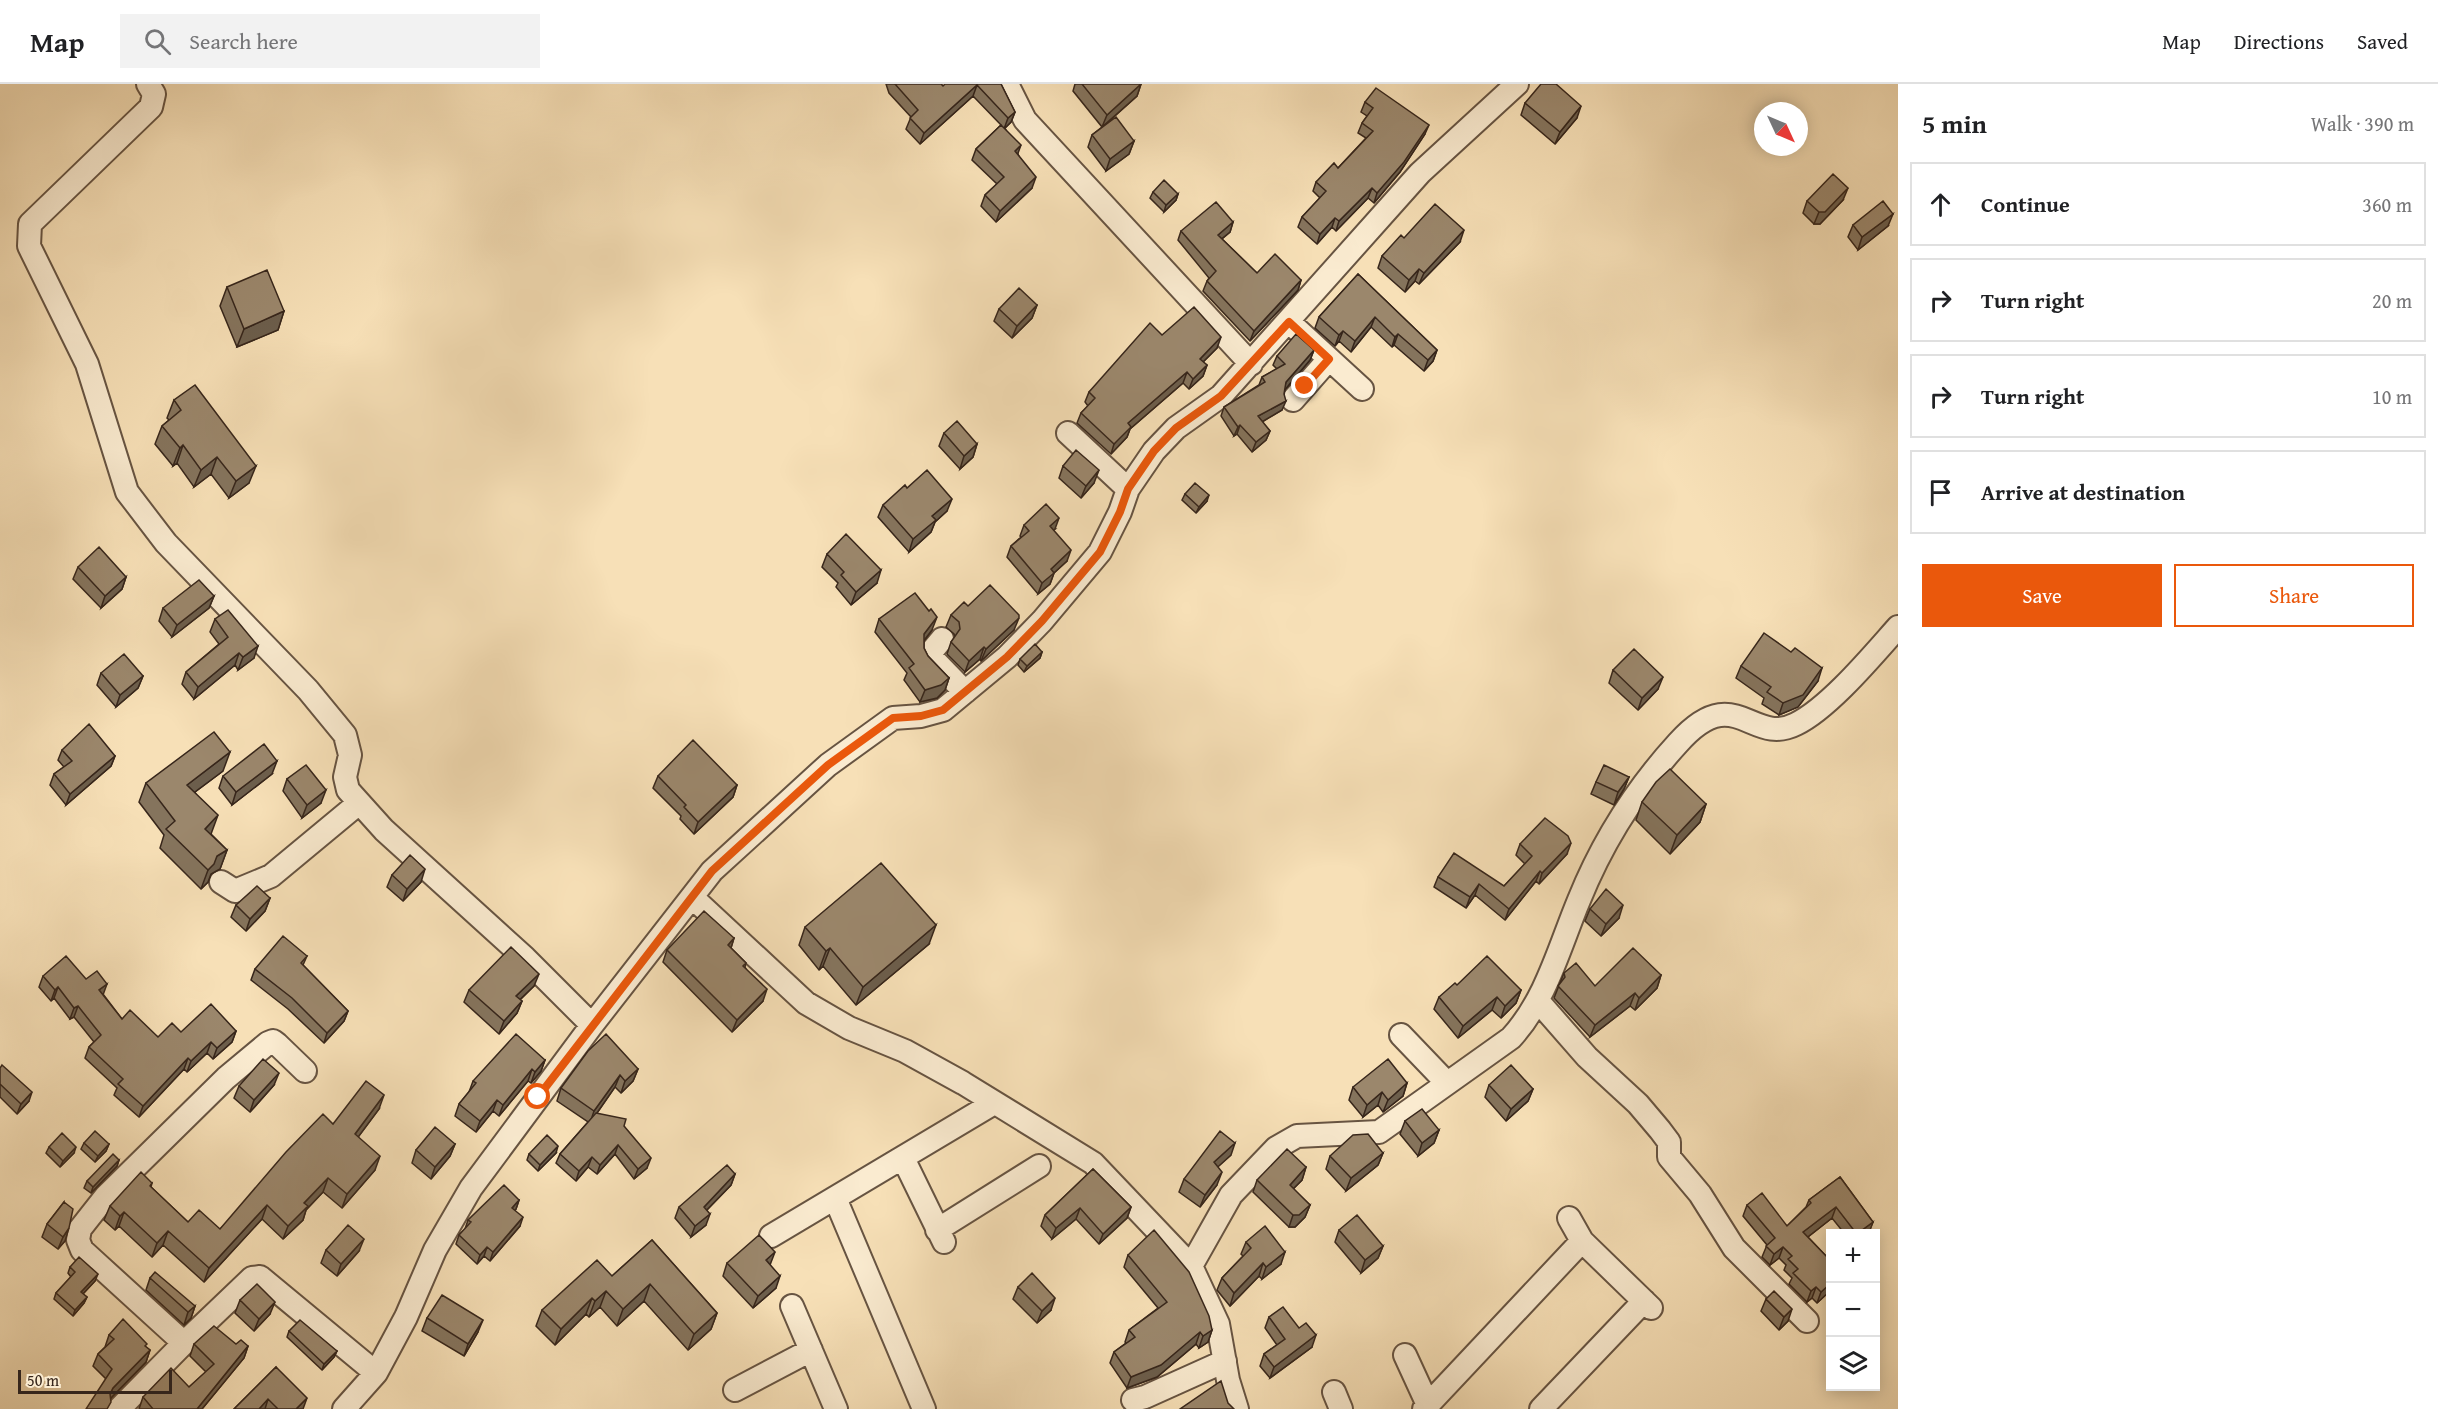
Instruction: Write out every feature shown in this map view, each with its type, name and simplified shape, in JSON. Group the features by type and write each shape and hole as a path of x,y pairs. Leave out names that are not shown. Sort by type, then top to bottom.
{"street":[{"path":"148,84 154,94 151,107 30,224 29,246 87,364 127,492 166,543 308,690 345,735 350,755 345,777 348,790 359,803 384,830 525,958 592,1025"},
{"path":"1007,84 1025,120 1251,364"},
{"path":"344,1409 376,1373 406,1317 435,1250 471,1188 592,1025 712,871 828,765 893,718 921,716 943,710 1014,650 1100,552 1120,512 1128,489 1154,451 1169,436 1221,396 1420,173 1517,84"},
{"path":"1289,322 1362,389"},
{"path":"1293,400 1329,359"},
{"path":"1068,433 1128,489"},
{"path":"1191,1266 1231,1195 1276,1148 1297,1136 1379,1132 1446,1082 1511,1038 1523,1025 1538,1001 1580,898 1608,838 1642,788 1679,741 1711,716 1723,714 1767,728 1782,729 1796,724 1827,702 1898,627"},
{"path":"942,639 932,651 933,659 965,692"},
{"path":"221,882 235,891 271,876 359,803"},
{"path":"693,898 806,1003 849,1028 905,1051 963,1083 1093,1163 1170,1241 1191,1266 1218,1324 1237,1409"},
{"path":"1538,1001 1587,1057 1638,1104 1660,1130 1669,1142 1669,1157 1700,1194 1734,1248 1808,1321"},
{"path":"1401,1035 1446,1082"},
{"path":"184,1343 82,1250 78,1240 80,1229 106,1196 226,1078 268,1043 273,1041 277,1044 305,1071"},
{"path":"771,1236 989,1106"},
{"path":"903,1158 940,1236 1039,1166"},
{"path":"835,1198 924,1409"},
{"path":"1541,1409 1648,1304 1582,1241 1569,1218"},
{"path":"1405,1355 1426,1407 1582,1241"},
{"path":"118,1409 252,1278 260,1277 376,1373"},
{"path":"792,1306 836,1409"},
{"path":"735,1390 811,1350"},
{"path":"1133,1400 1145,1397 1225,1361"}],"building":[{"path":"895,84 941,84 943,86 945,84 1001,84 1015,112 1008,118 977,85 924,133 910,118 918,110"},
{"path":"1082,84 1141,84 1107,115"},
{"path":"1541,84 1556,84 1581,106 1560,132 1525,103"},
{"path":"1376,88 1429,125 1404,162 1377,193 1372,188 1339,221 1335,218 1320,234 1302,217 1326,191 1316,182 1334,163 1338,168 1373,131 1362,123 1373,108 1365,102"},
{"path":"1116,117 1134,141 1110,159 1092,135"},
{"path":"1001,125 1021,145 1015,151 1036,177 1000,211 985,195 1004,177 976,149"},
{"path":"1833,174 1848,188 1825,212 1819,212 1807,201"},
{"path":"1164,180 1178,194 1166,205 1153,192"},
{"path":"1883,201 1893,214 1862,237 1853,225"},
{"path":"1216,202 1233,222 1218,235 1257,273 1275,254 1301,280 1254,331 1207,281 1216,271 1181,231"},
{"path":"1435,204 1464,230 1424,273 1419,269 1409,280 1382,256 1401,235 1404,238"},
{"path":"267,270 284,311 244,329 227,287"},
{"path":"1358,274 1437,350 1428,360 1398,334 1395,337 1375,317 1355,341 1343,331 1339,335 1319,317"},
{"path":"1019,288 1037,305 1017,326 999,309"},
{"path":"1194,307 1221,337 1200,359 1207,365 1193,379 1187,372 1128,423 1131,427 1114,444 1081,413 1095,398 1089,392 1150,323 1162,335"},
{"path":"1296,334 1314,350 1286,382 1284,394 1286,401 1258,416 1270,431 1256,442 1240,425 1238,427 1224,407 1265,382 1262,377 1285,364 1277,356"},
{"path":"195,385 256,466 236,481 217,457 201,470 183,445 180,448 162,426 181,410 174,400"},
{"path":"957,421 977,444 964,456 944,433"},
{"path":"1076,450 1099,470 1086,486 1063,466"},
{"path":"927,470 952,499 932,516 936,520 913,539 883,505 905,485 907,488"},
{"path":"1195,483 1209,495 1199,507 1185,494"},
{"path":"1046,504 1059,518 1050,526 1071,550 1051,569 1054,573 1042,583 1011,546 1029,531 1024,525"},
{"path":"846,534 881,570 856,592 841,575 844,572 827,554"},
{"path":"99,547 126,577 105,596 78,567"},
{"path":"199,580 214,596 177,625 163,608"},
{"path":"990,585 1019,615 1019,618 986,649 984,647 969,661 951,642 960,629 959,622 951,615 964,602 968,606"},
{"path":"915,593 929,611 931,609 937,617 924,634 924,648 928,656 949,678 941,685 925,690 909,668 914,664 879,619"},
{"path":"228,610 258,646 243,657 239,653 198,687 186,672 228,637 215,619"},
{"path":"1764,633 1791,652 1795,648 1822,668 1803,695 1783,703 1767,692 1771,687 1741,666"},
{"path":"1035,644 1042,652 1027,666 1020,659"},
{"path":"1634,649 1663,677 1642,698 1613,670"},
{"path":"124,654 143,676 120,695 101,673"},
{"path":"89,724 115,756 70,794 54,774 72,761 62,750"},
{"path":"214,732 230,752 187,785 218,815 205,829 227,850 217,856 214,864 208,870 166,829 175,821 146,783"},
{"path":"693,740 737,785 698,822 684,807 686,805 658,776"},
{"path":"264,744 277,761 236,792 223,776"},
{"path":"306,765 326,790 307,805 287,779"},
{"path":"1604,765 1629,777 1618,792 1596,782"},
{"path":"1670,769 1706,804 1677,835 1642,802 1656,782"},
{"path":"1545,818 1568,836 1571,843 1542,873 1540,871 1509,909 1479,884 1470,897 1438,877 1454,853 1504,886 1532,856 1520,844"},
{"path":"410,855 425,869 407,889 392,875"},
{"path":"881,863 936,925 863,987 830,948 826,951 805,927"},
{"path":"257,886 270,898 250,919 236,905"},
{"path":"1606,889 1623,905 1606,924 1590,909"},
{"path":"704,911 734,938 728,945 746,963 743,966 767,989 737,1020 667,950"},
{"path":"283,936 307,956 301,963 348,1011 327,1033 292,998 255,969"},
{"path":"511,947 539,974 516,996 522,1001 504,1021 469,990"},
{"path":"1633,948 1661,975 1639,998 1635,993 1595,1025 1558,986 1565,977 1564,973 1576,963 1595,986"},
{"path":"66,956 86,979 97,971 107,984 99,990 122,1019 130,1010 158,1037 172,1023 181,1032 211,1004 236,1031 217,1048 211,1042 191,1061 188,1058 143,1106 118,1084 123,1079 89,1047 101,1035 78,1006 74,1008 58,987 55,990 43,976"},
{"path":"1487,956 1521,990 1505,1006 1497,997 1463,1026 1439,997 1455,983 1457,985"},
{"path":"516,1034 545,1060 535,1072 532,1069 503,1105 497,1100 480,1121 459,1104 476,1083 473,1081"},
{"path":"606,1034 638,1069 625,1081 620,1075 594,1111 561,1088 588,1051"},
{"path":"263,1059 279,1073 254,1100 239,1086"},
{"path":"1388,1059 1407,1083 1388,1100 1382,1092 1367,1105 1353,1087"},
{"path":"2,1065 32,1092 21,1104 0,1084"},
{"path":"1511,1065 1533,1089 1511,1109 1489,1085"},
{"path":"366,1081 384,1095 355,1134 380,1156 347,1194 328,1178 304,1203 308,1206 288,1226 267,1205 209,1268 168,1231 157,1243 124,1212 120,1216 110,1206 141,1172 152,1183 150,1186 188,1222 199,1210 220,1229 286,1152 323,1114 333,1124"},
{"path":"1422,1109 1439,1130 1422,1143 1405,1121"},
{"path":"596,1113 626,1119 624,1126 651,1158 638,1169 618,1145 600,1165 592,1157 579,1171 560,1154"},
{"path":"435,1127 455,1144 435,1167 416,1150"},
{"path":"95,1131 109,1144 98,1156 84,1143"},
{"path":"1220,1131 1235,1143 1214,1162 1222,1172 1205,1195 1184,1179"},
{"path":"62,1133 76,1147 63,1161 49,1147"},
{"path":"1368,1134 1383,1153 1351,1178 1330,1156 1353,1135"},
{"path":"547,1135 558,1146 540,1165 529,1154"},
{"path":"1287,1149 1306,1167 1290,1185 1310,1205 1299,1215 1293,1215 1257,1180"},
{"path":"113,1154 119,1160 93,1187 87,1181"},
{"path":"727,1165 735,1174 704,1207 710,1214 695,1226 679,1207"},
{"path":"1093,1169 1131,1207 1103,1234 1080,1208 1056,1228 1045,1215"},
{"path":"1840,1177 1873,1222 1863,1229 1853,1229 1836,1207 1803,1232 1826,1256 1826,1288 1821,1292 1816,1287 1811,1291 1793,1273 1798,1269 1788,1259 1792,1256 1783,1247 1774,1254 1766,1246 1775,1238 1747,1205 1762,1193 1787,1226 1811,1203 1809,1200"},
{"path":"504,1185 519,1200 512,1208 523,1217 493,1252 487,1247 480,1255 459,1235 471,1222 468,1220"},
{"path":"64,1202 73,1209 69,1228 63,1237 47,1224"},
{"path":"1357,1215 1383,1246 1365,1260 1339,1230"},
{"path":"348,1225 364,1239 341,1264 326,1250"},
{"path":"1265,1226 1285,1252 1266,1267 1263,1263 1234,1293 1222,1278 1251,1248 1246,1242"},
{"path":"1154,1230 1189,1272 1209,1316 1212,1330 1203,1336 1200,1332 1161,1365 1131,1377 1114,1352 1135,1337 1129,1330 1167,1302 1128,1255"},
{"path":"759,1235 775,1252 766,1260 780,1276 758,1296 727,1263"},
{"path":"652,1240 717,1313 694,1334 650,1284 623,1309 606,1291 595,1301 592,1298 561,1329 542,1310 597,1260 612,1276"},
{"path":"79,1257 98,1274 81,1292 87,1297 75,1310 56,1293 75,1272 70,1267"},
{"path":"155,1272 195,1306 188,1312 150,1278"},
{"path":"1032,1273 1055,1298 1042,1311 1018,1287"},
{"path":"257,1284 275,1302 259,1319 240,1300"},
{"path":"1774,1291 1792,1309 1784,1317 1766,1299"},
{"path":"442,1295 483,1320 468,1344 427,1318"},
{"path":"1283,1307 1299,1328 1306,1323 1316,1335 1274,1367 1264,1354 1285,1339 1269,1317"},
{"path":"123,1319 150,1350 113,1388 110,1394 111,1402 107,1409 86,1409 112,1369 98,1354 114,1339 109,1335"},
{"path":"300,1320 337,1351 324,1364 289,1331"},
{"path":"214,1326 236,1344 241,1340 248,1346 197,1409 153,1409 143,1397 171,1368 189,1387 214,1364 194,1344"},
{"path":"276,1367 307,1398 296,1409 278,1409 268,1399 259,1409 234,1409"},
{"path":"1221,1381 1228,1403 1234,1409 1180,1409"}],"route":[{"path":"538,1097 693,898 707,876 828,765 893,718 913,714 921,716 943,710 1007,657 1042,621 1100,552 1120,512 1128,489 1154,451 1176,428 1221,396 1289,322 1329,359 1305,386"}]}
